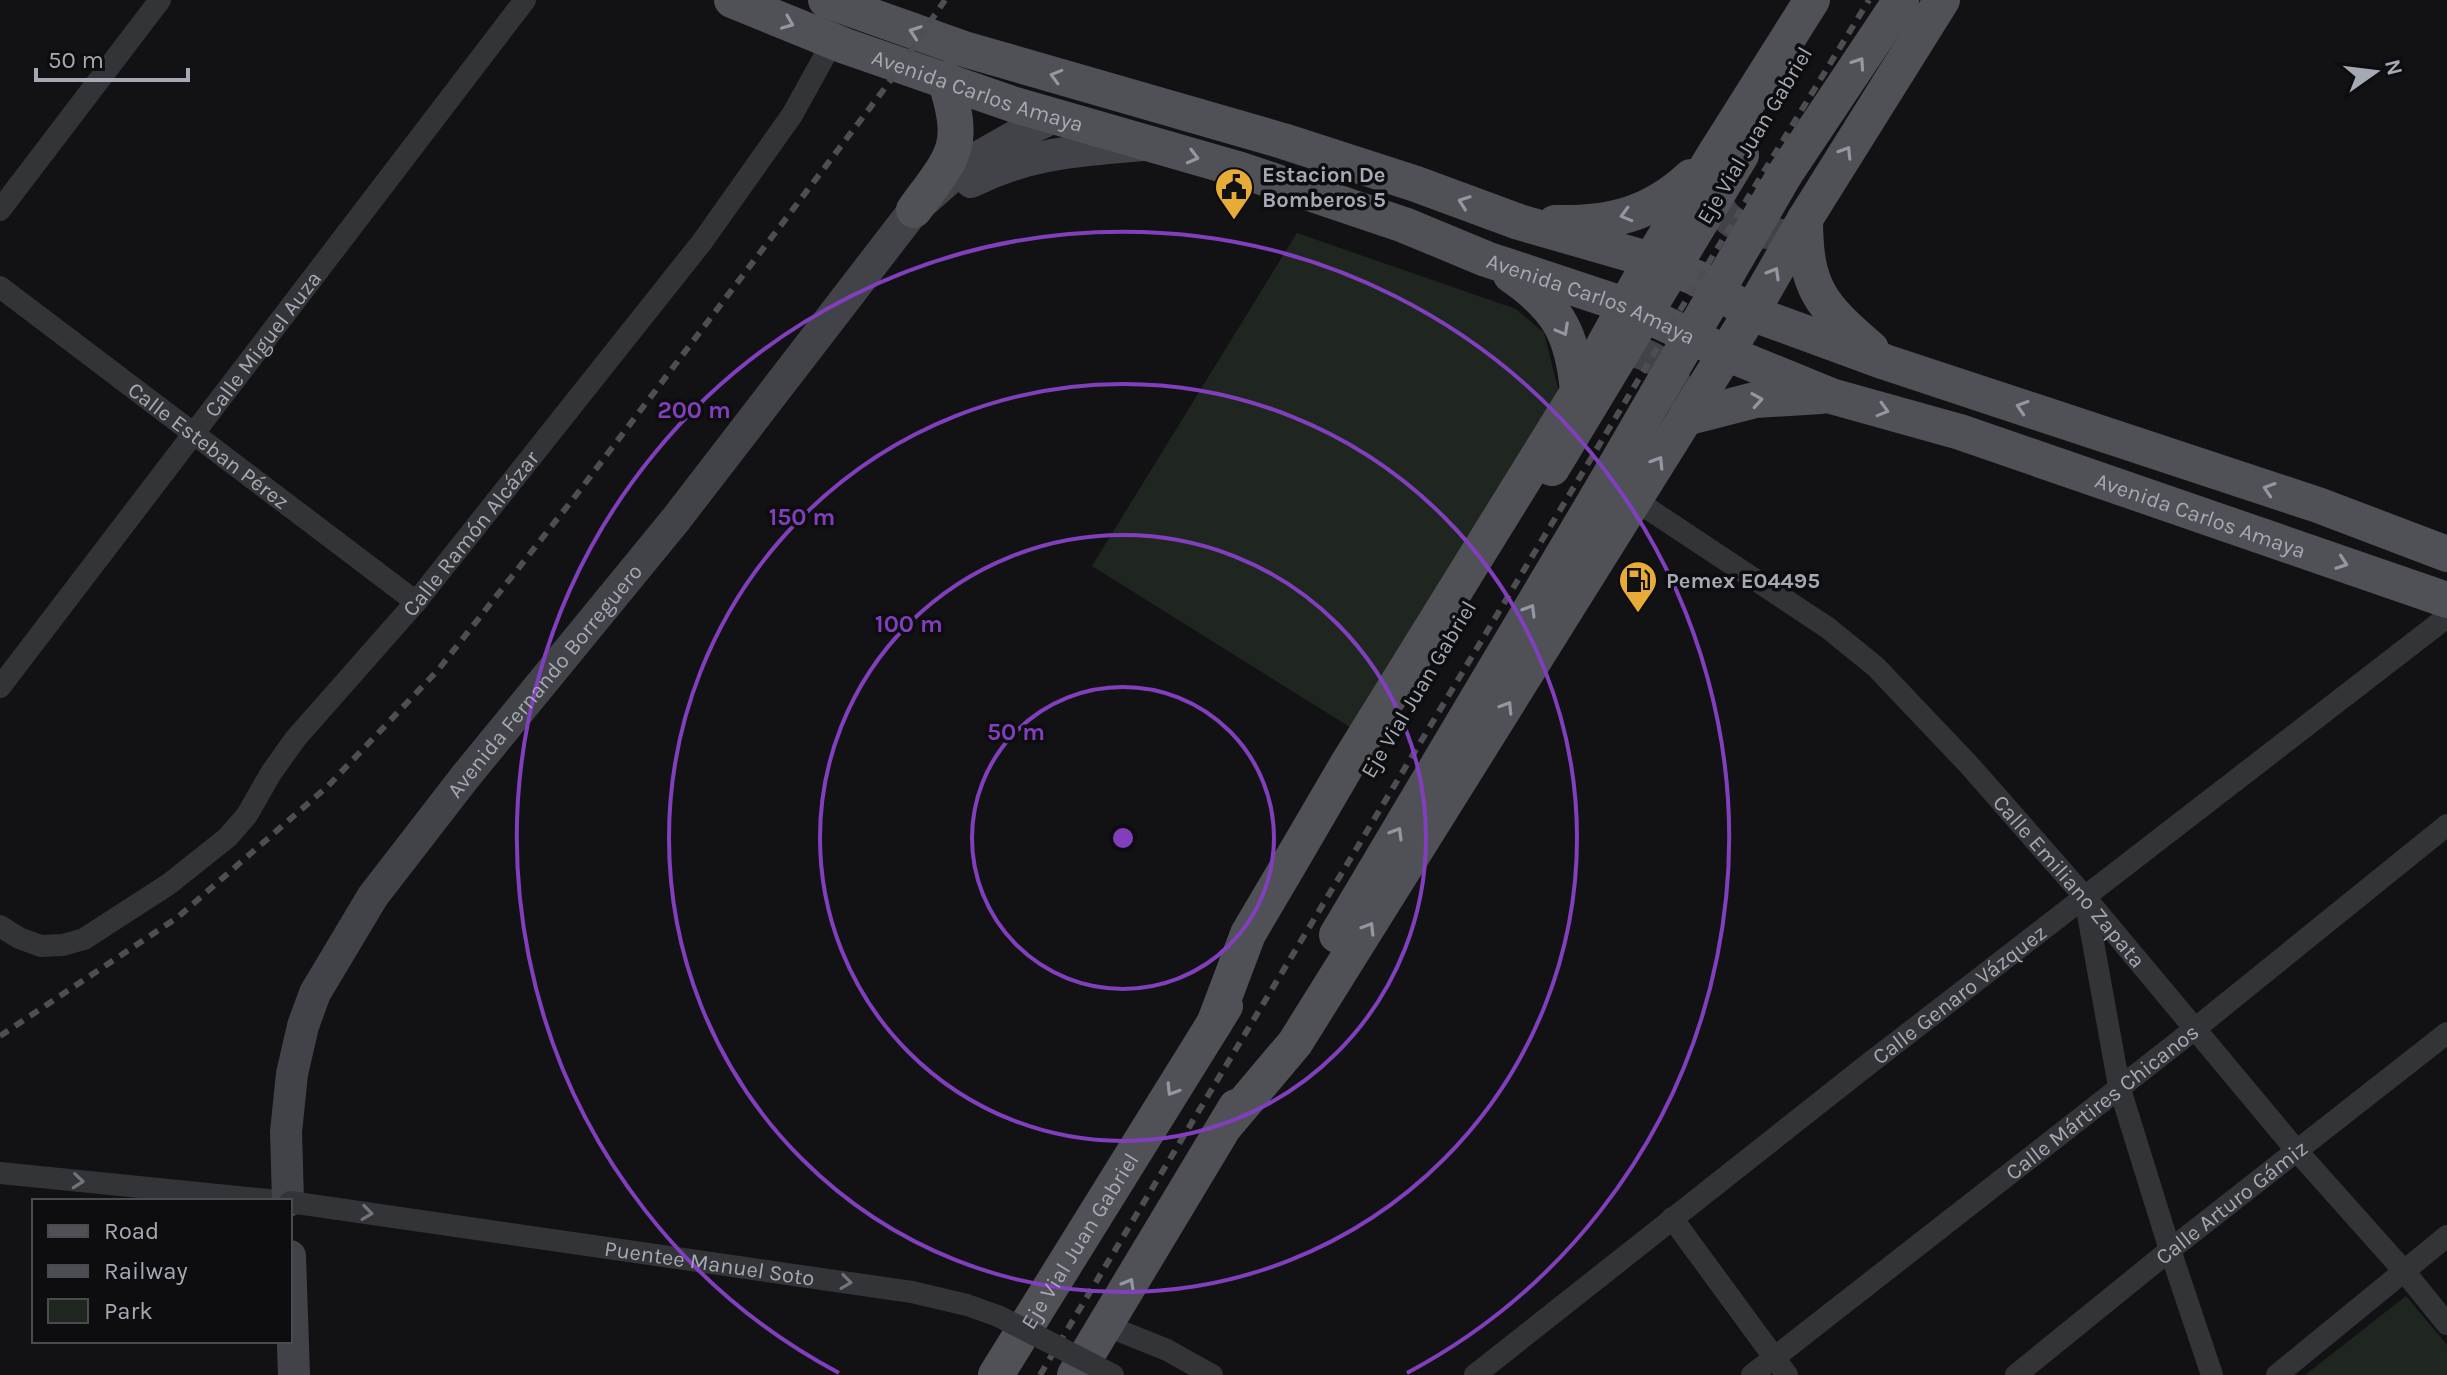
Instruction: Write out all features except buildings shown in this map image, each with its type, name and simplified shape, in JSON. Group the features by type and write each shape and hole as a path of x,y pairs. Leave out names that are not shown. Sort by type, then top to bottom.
{"main road":[{"name":"Avenida Carlos Amaya","path":"732,0 833,41 1054,117 1241,170 1404,225 1486,259 1625,305 1726,353 1831,396 1960,432 2447,600"},
{"path":"1214,1024 1248,934 1347,765 1578,392 1651,260 1720,159 1812,0"},
{"name":"Eje Vial Juan Gabriel","path":"996,1375 1214,1024 1291,891 1379,753 1552,468 1720,159 1836,0"},
{"path":"1075,1375 1598,496 1785,174 1901,0"},
{"path":"1225,1126 1303,1031 1751,313 1800,228 1942,0"},
{"name":"Avenida Carlos Amaya","path":"847,3 964,49 1252,132 1416,184 1519,222 1651,260 1699,279 1751,313 1885,362 2318,505 2447,554"},
{"path":"914,210 955,146 956,120 945,79"},
{"path":"1054,117 1100,109 1126,109 1201,117"},
{"name":"Avenida Fernando Borreguero","path":"289,1199 286,1132 292,1074 303,1026 315,993 373,896 465,777 677,518 914,210 966,164 1054,117"},
{"path":"1241,170 1252,132"},
{"path":"914,210 1004,166 1043,155 1149,145"},
{"path":"1519,222 1566,223 1631,215 1657,204 1720,159"},
{"path":"1720,159 1713,199 1728,219 1743,228 1800,228"},
{"path":"1404,225 1416,184"},
{"path":"1800,228 1811,277 1820,299 1841,323 1885,362"},
{"path":"1486,259 1530,288 1566,332 1575,356 1578,392"},
{"path":"1603,346 1640,352 1660,362 1674,377 1687,415"},
{"path":"1687,415 1755,400 1831,396"},
{"path":"292,1316 294,1375"}],"street":[{"path":"0,210 160,0"},
{"name":"Calle Miguel Auza","path":"0,687 525,0"},
{"name":"Calle Ramón Alcázar","path":"0,926 19,938 41,946 63,945 84,939 169,884 219,846 247,815 296,738 416,602 702,242 792,115 833,41"},
{"name":"Calle Esteban Pérez","path":"0,287 416,602"},
{"name":"Calle Emiliano Zapata","path":"1635,500 1828,628 1876,667 1970,766 2084,896 2297,1151 2447,1324"},
{"name":"Calle Genaro Vázquez","path":"1475,1375 2084,896 2447,617"},
{"name":"Calle Mártires Chicanos","path":"1752,1375 1781,1367 2119,1086 2196,1028 2447,825"},
{"path":"2084,896 2119,1086 2212,1375"},
{"name":"Calle Arturo Gámiz","path":"2016,1375 2447,1033"},
{"path":"0,1173 259,1199"},
{"name":"Puentee Manuel Soto","path":"292,1202 912,1292 967,1305 1008,1320 1113,1375"},
{"path":"1672,1218 1781,1367"},
{"path":"2277,1375 2447,1236"},
{"path":"1105,1325 1167,1350 1212,1375"}],"green space":[{"path":"1297,233 1516,309 1544,333 1561,400 1353,729 1092,566"},
{"path":"2406,1296 2447,1345 2447,1375 2305,1375"}],"railway":[{"path":"0,1036 178,917 328,786 438,670 577,494 888,84 945,0"},
{"path":"1040,1375 1869,0"}],"place":[{"name":"Estacion De Bomberos 5","path":"1234,221"},
{"name":"Pemex E04495","path":"1638,614"}]}
